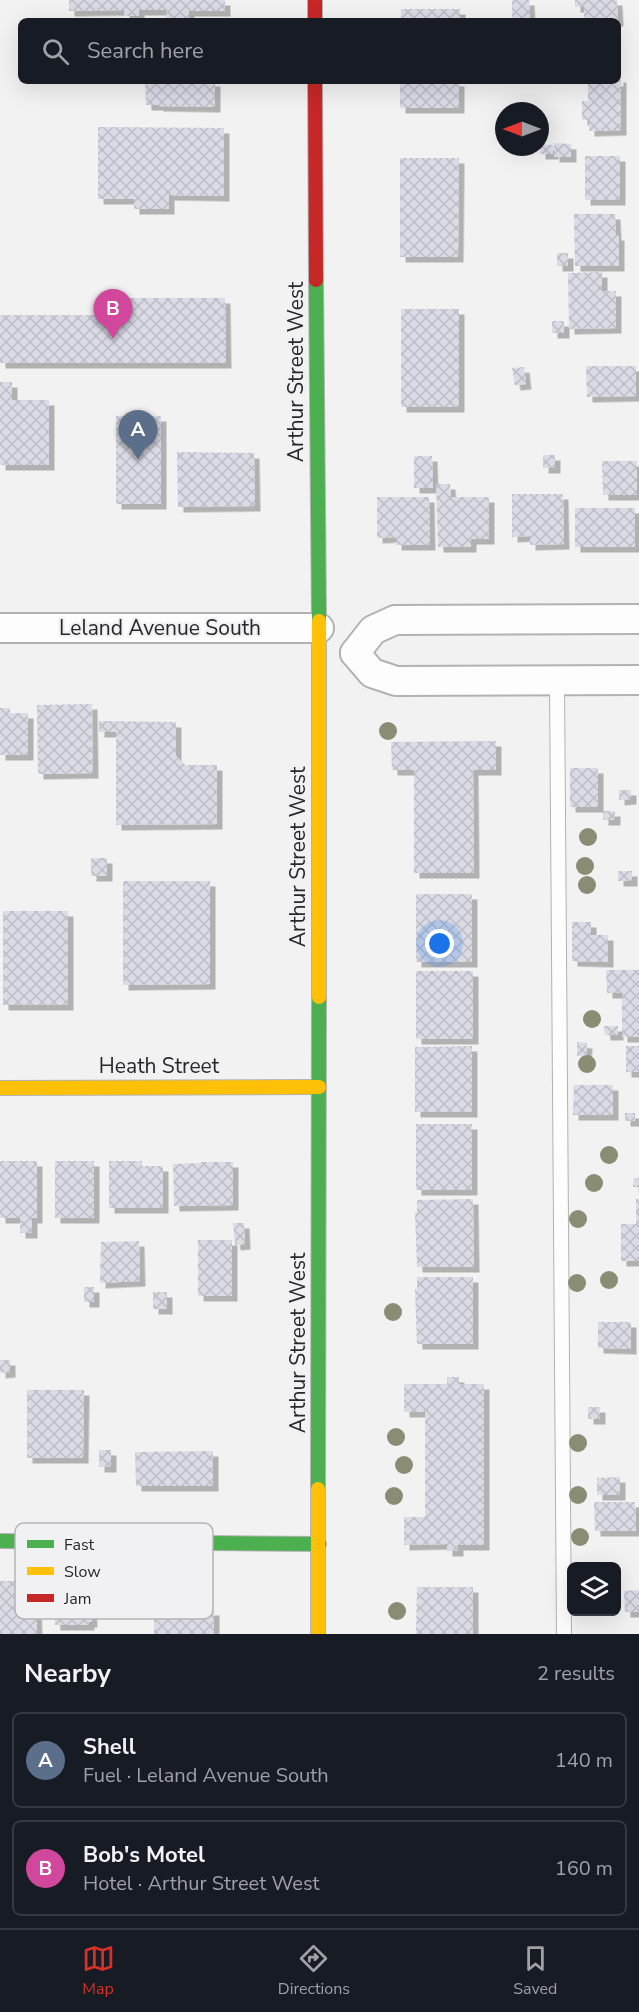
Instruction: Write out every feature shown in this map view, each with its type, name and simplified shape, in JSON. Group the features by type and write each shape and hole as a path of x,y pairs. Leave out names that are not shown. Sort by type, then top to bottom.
{"main road":[{"path":"315,0 315,18"},
{"name":"Arthur Street West","path":"315,84 320,641 318,1634"},
{"name":"Heath Street","path":"0,1088 319,1087"},
{"path":"0,1542 15,1542"},
{"path":"213,1543 319,1544"}],"street":[{"path":"639,620 394,620 373,630 355,653 372,673 396,681 639,680"},
{"name":"Leland Avenue South","path":"0,628 320,641 355,653"}],"lane":[{"path":"557,680 564,1634"}],"building":[{"path":"69,0 225,0 225,11 189,11 189,18 166,18 167,10 139,10 139,16 124,16 124,10 69,11"},
{"path":"512,0 529,0 530,18 512,18"},
{"path":"575,0 617,0 618,18 584,18 584,7 575,7"},
{"path":"401,9 460,9 460,18 401,18"},
{"path":"145,84 215,84 215,107 146,105"},
{"path":"400,84 459,84 459,108 400,108"},
{"path":"588,84 621,84 621,130 589,131 589,120 582,120 582,101 588,101"},
{"path":"98,127 224,128 224,196 169,195 169,209 134,209 134,199 98,199"},
{"path":"554,143 571,144 571,157 554,157"},
{"path":"549,145 553,145 553,154 549,154"},
{"path":"585,156 620,156 620,200 585,200"},
{"path":"400,158 459,158 458,257 400,257"},
{"path":"574,214 615,214 616,235 619,235 619,266 575,266"},
{"path":"557,253 568,253 568,266 557,266"},
{"path":"602,272 602,291 616,291 616,328 569,329 568,273"},
{"path":"113,298 225,298 226,363 0,363 0,315 113,315"},
{"path":"401,309 459,309 459,407 401,407"},
{"path":"552,321 564,321 564,333 552,333"},
{"path":"586,366 636,366 636,396 587,397"},
{"path":"524,367 526,384 515,385 512,368"},
{"path":"0,382 12,382 12,400 49,400 49,465 0,465"},
{"path":"116,416 161,416 161,504 116,504"},
{"path":"177,452 254,453 255,506 178,507"},
{"path":"543,455 555,455 555,468 543,468"},
{"path":"414,456 432,456 433,488 414,488"},
{"path":"602,461 637,461 637,495 603,495"},
{"path":"436,484 450,484 451,497 489,497 489,539 471,539 471,547 438,547"},
{"path":"512,494 563,494 564,544 530,545 530,536 512,537"},
{"path":"377,497 429,497 430,545 396,545 396,537 377,538"},
{"path":"575,508 635,508 635,547 575,547"},
{"path":"92,704 93,773 38,774 37,705"},
{"path":"0,708 10,708 10,713 28,713 28,755 0,755"},
{"path":"99,721 176,722 176,756 185,765 217,765 217,824 116,825 116,732 99,732"},
{"path":"496,741 496,770 473,770 474,873 414,873 414,770 392,770 391,742"},
{"path":"570,768 598,768 598,807 570,807"},
{"path":"619,790 631,790 631,799 619,800"},
{"path":"603,811 615,811 615,820 603,820"},
{"path":"91,858 107,858 107,876 91,876"},
{"path":"618,871 632,871 632,881 618,881"},
{"path":"123,881 210,881 210,984 123,985"},
{"path":"416,894 472,894 472,962 416,962"},
{"path":"3,911 68,911 68,1005 3,1005"},
{"path":"572,922 591,922 591,935 608,935 608,962 572,961"},
{"path":"606,970 639,970 639,1037 622,1037 622,993 607,993"},
{"path":"416,971 473,971 473,1039 416,1039"},
{"path":"604,1026 618,1026 618,1035 605,1035"},
{"path":"577,1042 587,1043 586,1056 577,1056"},
{"path":"472,1046 472,1112 415,1112 415,1047"},
{"path":"626,1046 639,1046 639,1072 626,1072"},
{"path":"574,1085 613,1085 613,1115 573,1115"},
{"path":"625,1113 635,1113 635,1121 625,1121"},
{"path":"416,1124 472,1124 472,1190 416,1190"},
{"path":"0,1161 37,1161 37,1218 32,1218 32,1233 20,1233 20,1218 0,1218"},
{"path":"55,1161 94,1161 94,1218 55,1218"},
{"path":"109,1161 142,1161 142,1166 163,1166 163,1208 109,1208"},
{"path":"233,1162 233,1205 174,1206 173,1164"},
{"path":"634,1178 639,1178 639,1187 633,1187"},
{"path":"473,1199 474,1267 417,1267 415,1212 417,1212 417,1200"},
{"path":"636,1199 639,1199 639,1261 621,1261 621,1224 636,1224"},
{"path":"233,1223 244,1223 245,1244 235,1245"},
{"path":"198,1240 232,1240 232,1296 198,1296"},
{"path":"139,1241 140,1281 100,1283 101,1242"},
{"path":"417,1277 473,1277 473,1344 417,1344 415,1289 417,1289"},
{"path":"84,1287 94,1287 94,1302 84,1302"},
{"path":"153,1292 167,1292 167,1309 153,1309"},
{"path":"598,1322 631,1322 631,1349 598,1348"},
{"path":"0,1360 10,1360 10,1372 0,1373"},
{"path":"447,1377 459,1377 459,1384 484,1384 484,1545 458,1545 458,1551 447,1551 447,1544 404,1545 404,1517 425,1517 425,1412 404,1412 404,1384 447,1384"},
{"path":"27,1390 84,1390 83,1458 27,1458"},
{"path":"588,1407 600,1407 600,1419 588,1419"},
{"path":"99,1450 111,1450 111,1467 99,1467"},
{"path":"213,1451 213,1486 136,1486 135,1452"},
{"path":"620,1477 620,1495 597,1495 597,1478"},
{"path":"594,1502 635,1502 636,1531 595,1531"},
{"path":"0,1581 15,1581 15,1619 37,1619 37,1634 0,1634"},
{"path":"417,1587 473,1587 473,1634 416,1634"},
{"path":"639,1590 639,1612 625,1612 624,1591"},
{"path":"214,1610 214,1634 154,1634 154,1619 213,1619"},
{"path":"55,1619 92,1619 89,1625 55,1625"}],"traffic: fast":[{"path":"316,280 319,621"},
{"path":"318,1489 319,997"},
{"path":"0,1541 15,1541"},
{"path":"213,1543 319,1544"}],"traffic: slow":[{"path":"319,621 319,997"},
{"path":"0,1088 319,1087"},
{"path":"318,1489 318,1634"}],"traffic: jam":[{"path":"315,0 315,18"},
{"path":"315,84 316,280"}],"place":[{"name":"Bob's Motel","path":"113,339"},
{"name":"Shell","path":"138,460"}]}
